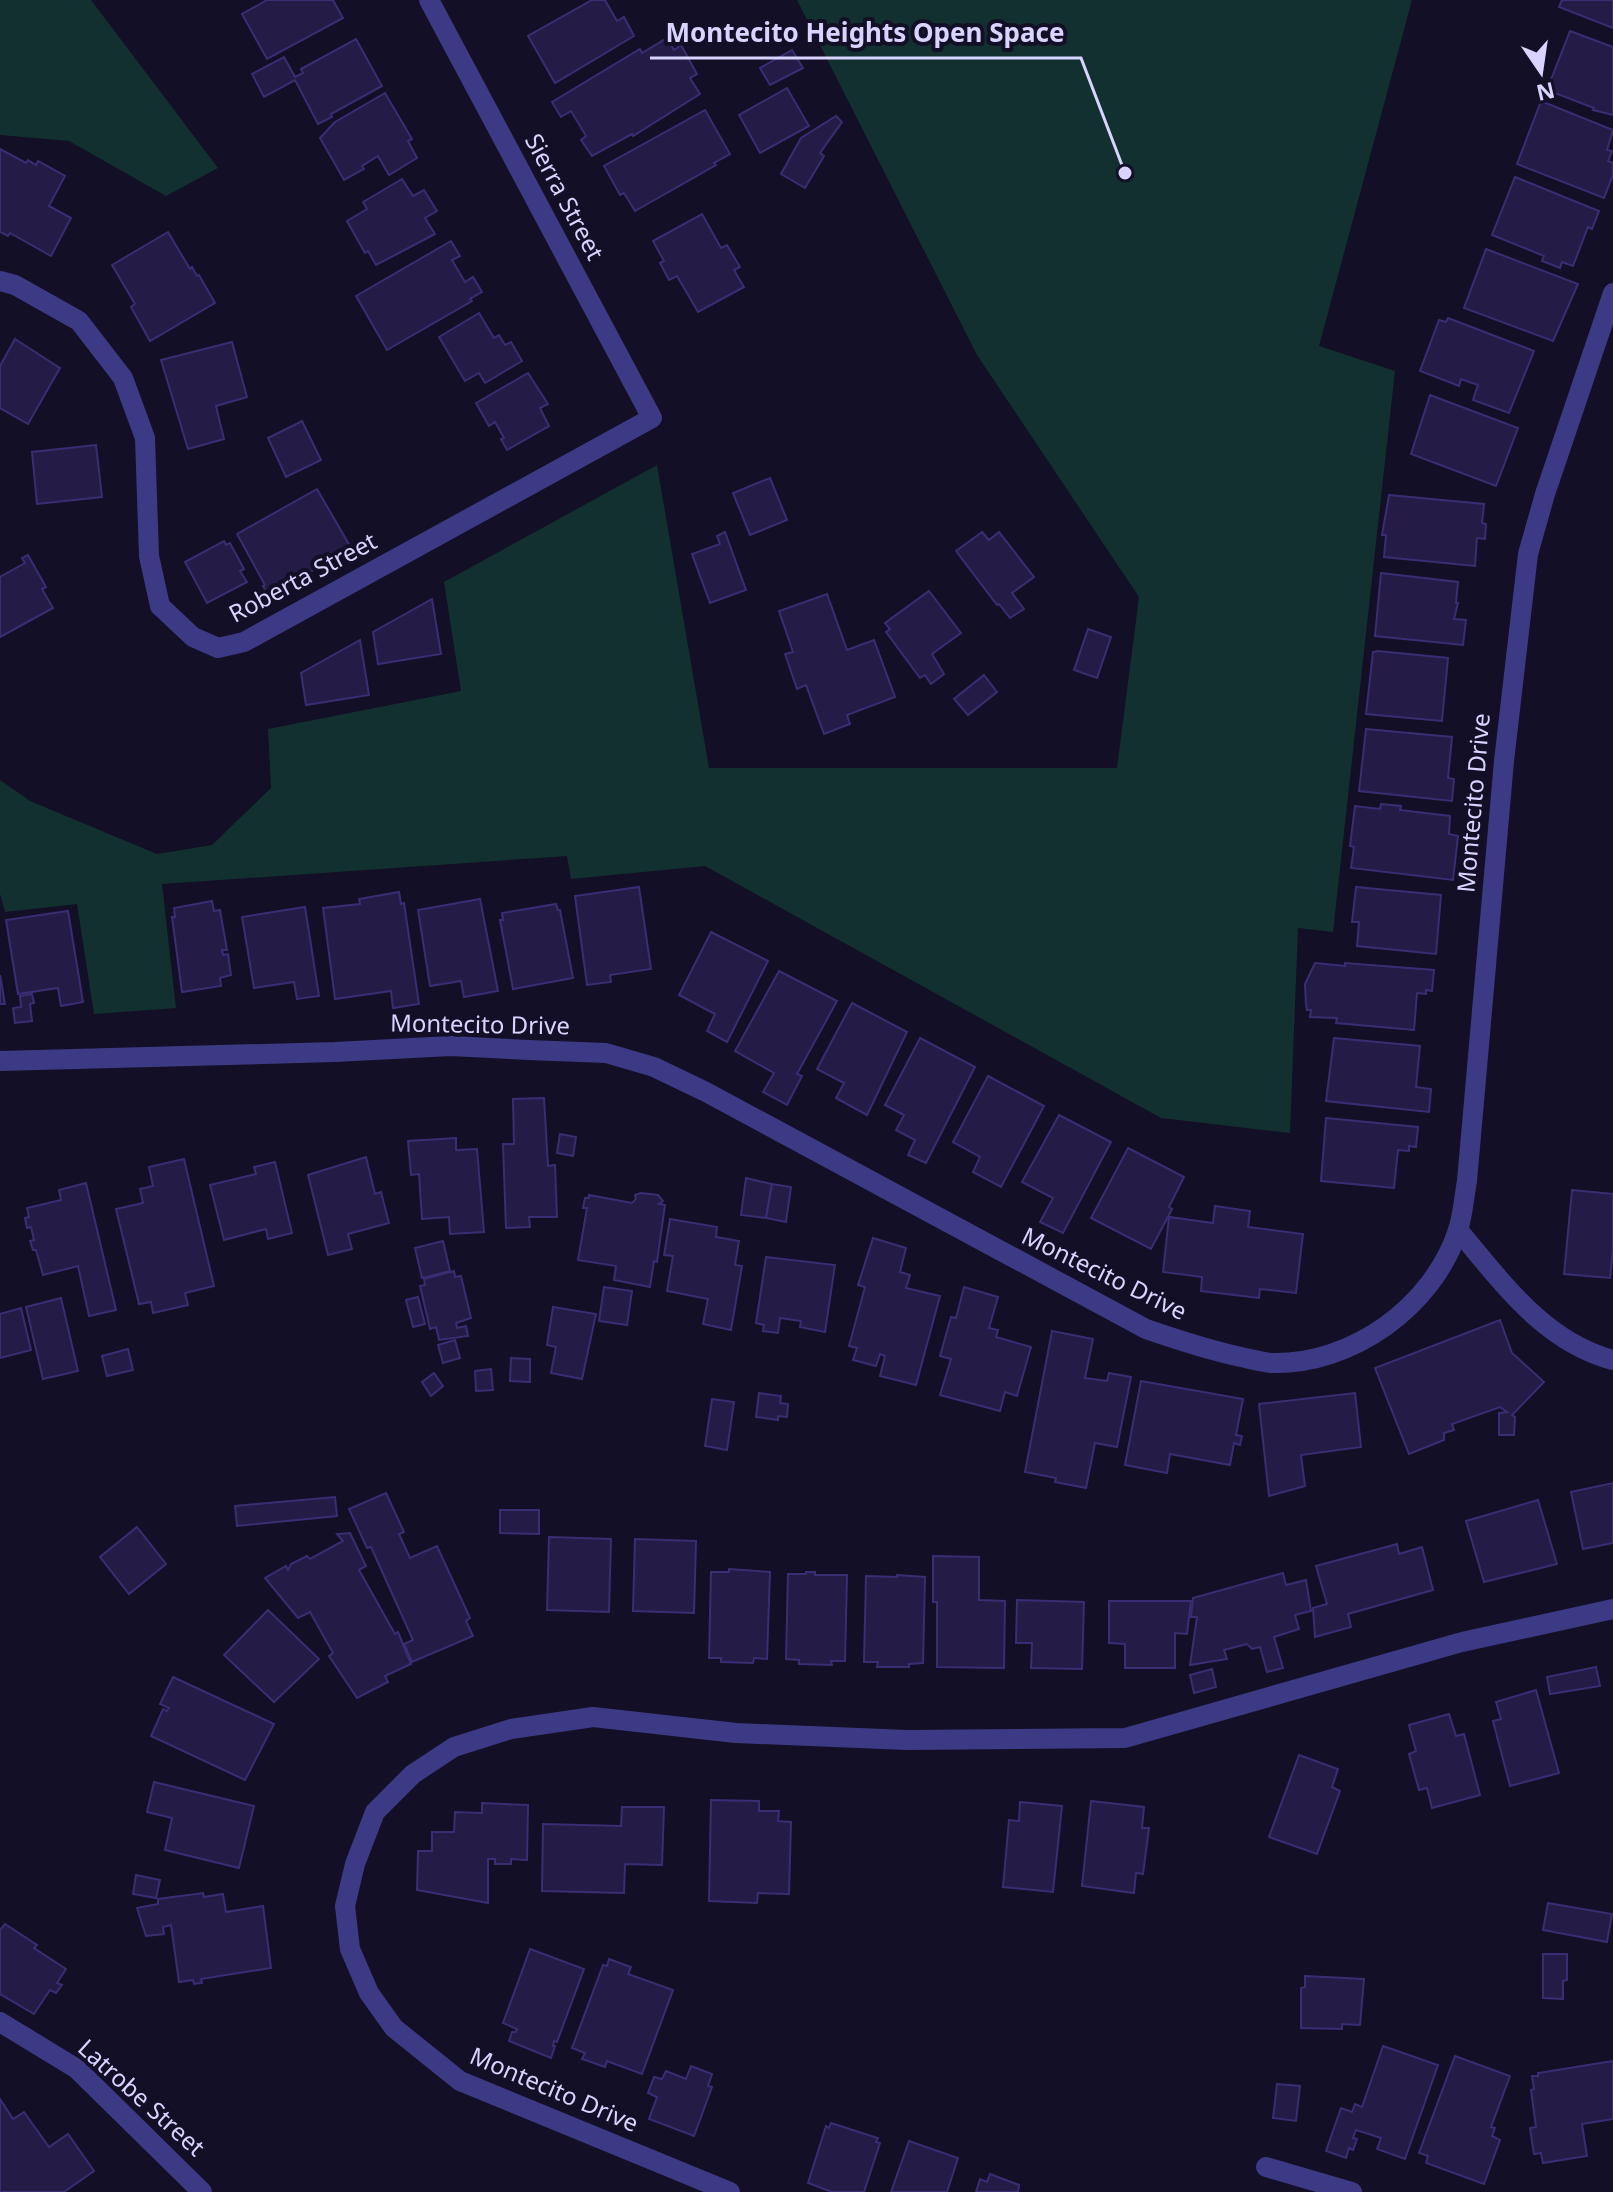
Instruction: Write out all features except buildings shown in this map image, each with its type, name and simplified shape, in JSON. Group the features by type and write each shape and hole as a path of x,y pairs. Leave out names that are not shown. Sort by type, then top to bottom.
{"street":[{"name":"Sierra Street","path":"429,0 652,418"},
{"name":"Roberta Street","path":"0,281 15,285 79,321 123,378 145,438 149,556 160,606 193,637 218,648 244,642 652,418"},
{"name":"Montecito Drive","path":"0,1061 451,1046 606,1053 654,1067 706,1092 1146,1329 1199,1348 1269,1363 1321,1359 1372,1337 1413,1303 1439,1270 1458,1230 1467,1181 1506,746 1528,554 1545,494 1613,293"},
{"path":"1458,1230 1513,1295 1550,1330 1590,1354 1613,1360"},
{"name":"Montecito Drive","path":"730,2192 460,2081 394,2028 369,1993 350,1949 345,1906 355,1864 375,1812 413,1774 454,1747 511,1729 593,1717 736,1733 907,1740 1125,1738 1462,1642 1613,1609"},
{"name":"Latrobe Street","path":"0,2022 77,2069 202,2192"},
{"path":"1266,2167 1352,2192"}],"green space":[{"path":"0,0 91,0 218,168 166,196 69,141 0,135"},
{"path":"797,0 1412,0 1319,346 1395,371 1333,932 1298,928 1290,1133 1161,1118 705,866 571,879 567,856 162,884 176,1008 94,1014 77,904 5,912 0,894 0,780 30,801 157,854 212,845 271,788 268,729 461,691 444,582 657,465 709,768 1117,768 1139,597 977,355"}],"place":[{"name":"Montecito Heights Open Space","path":"1125,173"}]}
